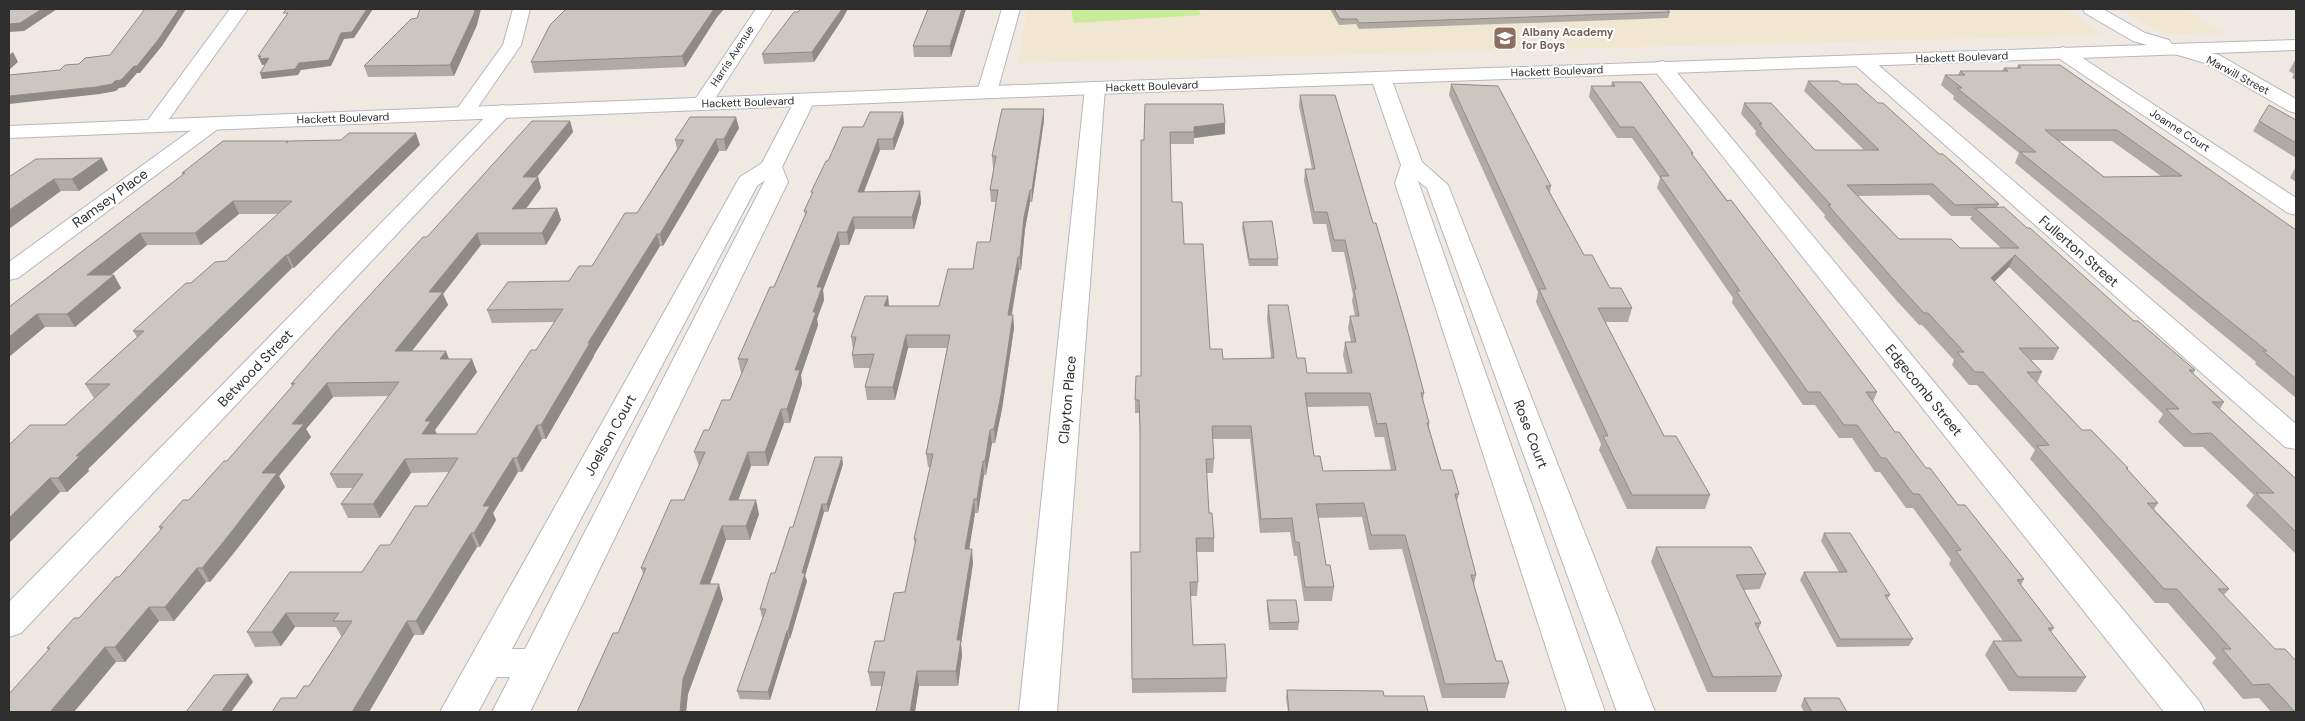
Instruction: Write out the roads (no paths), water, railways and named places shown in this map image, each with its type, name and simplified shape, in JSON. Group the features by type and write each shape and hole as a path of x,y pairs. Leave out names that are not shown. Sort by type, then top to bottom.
{"street":[{"path":"154,126 239,9"},
{"path":"464,113 512,45 521,9"},
{"name":"Harris Avenue","path":"702,104 764,9"},
{"path":"987,92 1011,9"},
{"name":"Marwill Street","path":"2091,9 2139,37 2212,59 2296,107"},
{"name":"Hackett Boulevard","path":"9,132 987,92 2296,45"},
{"name":"Joanne Court","path":"2063,53 2296,208"},
{"name":"Fullerton Street","path":"1862,61 2296,440"},
{"name":"Edgecomb Street","path":"1662,67 2186,712"},
{"path":"1381,78 1412,165 1406,183 1586,712"},
{"name":"Clayton Place","path":"1038,712 1095,88"},
{"name":"Joelson Court","path":"458,712 748,182 771,166 805,100"},
{"name":"Betwood Street","path":"9,624 502,112"},
{"name":"Ramsey Place","path":"9,273 212,124"},
{"name":"Rose Court","path":"1412,165 1437,185 1636,712"},
{"path":"511,712 777,182 771,166"},
{"path":"690,289 724,288"},
{"path":"602,450 643,450"},
{"path":"486,663 536,663"}],"place":[{"name":"Albany Academy for Boys","path":"1505,38"}]}
